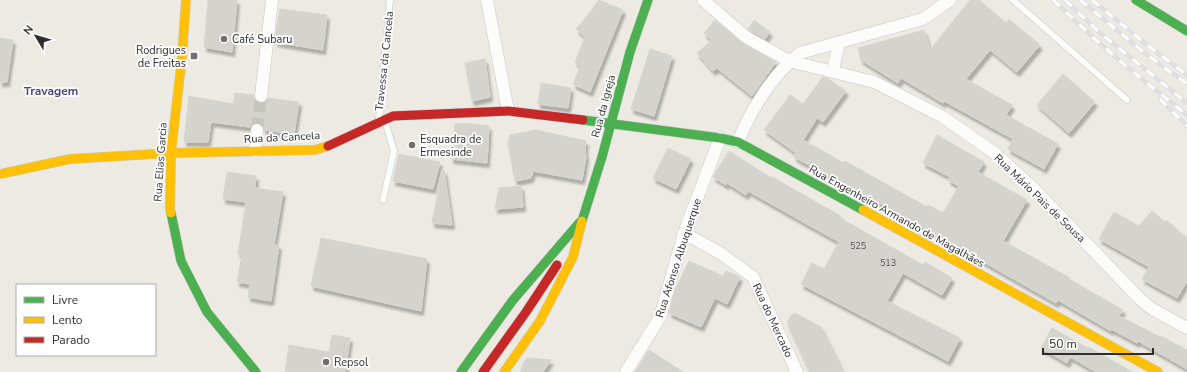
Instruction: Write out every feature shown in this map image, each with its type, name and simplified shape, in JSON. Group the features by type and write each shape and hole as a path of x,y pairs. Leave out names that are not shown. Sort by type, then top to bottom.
{"main road":[{"name":"Rua Elias Garcia","path":"186,0 172,154 170,209 181,261 207,312 256,372"},
{"name":"Rua da Igreja","path":"504,372 540,321 573,256 602,157 630,52 648,0"},
{"path":"1136,0 1187,31"},
{"name":"Rua da Cancela","path":"0,174 70,159 172,154 315,150 323,148 393,116 508,111 610,123"},
{"name":"Rua Engenheiro Armando de Magalhães","path":"610,123 720,138 738,142 1158,372"},
{"name":"Rua da Igreja","path":"461,372 513,300 583,219"},
{"name":"Rua da Igreja","path":"483,372 558,264 583,219"}],"street":[{"path":"261,96 272,0"},
{"path":"487,0 508,111"},
{"name":"Rua Mário Pais de Sousa","path":"703,0 746,37 789,61 874,82 943,117 996,154 1033,188 1140,299 1152,309 1187,328"},
{"path":"738,142 748,119 761,97 789,61 800,53 923,18 950,0"},
{"path":"833,71 839,42"},
{"path":"255,151 257,130"},
{"name":"Rua Afonso Albuquerque","path":"626,372 660,317 684,233 720,138"},
{"name":"Rua do Mercado","path":"684,233 720,253 753,277 797,372"}],"lane":[{"name":"Travessa da Cancela","path":"381,121 390,0"},
{"path":"1013,0 1127,100"},
{"path":"381,121 394,150 383,200"}],"building":[{"path":"208,0 237,0 232,52 204,47"},
{"path":"599,0 623,10 590,92 573,84 580,67 575,62 585,37 576,29"},
{"path":"970,0 979,0 1006,23 1009,19 1040,45 1017,72 990,50 966,79 1012,105 1006,115 1058,144 1044,169 1008,149 1013,139 944,101 943,103 901,78 898,83 861,60 858,48 924,30 930,50"},
{"path":"280,9 327,15 323,50 275,42"},
{"path":"715,20 742,43 776,62 752,96 717,68 713,71 697,53 712,40 704,33"},
{"path":"754,20 770,32 765,39 748,29"},
{"path":"0,38 13,40 7,82 0,82"},
{"path":"650,49 672,56 654,116 631,109"},
{"path":"485,59 490,97 472,101 465,63"},
{"path":"1063,74 1095,102 1069,133 1037,105"},
{"path":"823,77 827,78 846,91 823,122 817,118 803,140 844,163 845,161 927,207 928,205 943,213 959,186 948,180 950,177 923,163 937,135 984,162 978,172 1027,200 1003,241 1070,278 1069,279 1123,310 1119,316 1187,350 1187,369 1138,341 1137,343 1111,329 1111,331 1058,300 1056,303 867,196 866,197 794,157 796,153 764,130 790,95 803,104"},
{"path":"541,83 571,88 568,108 538,104"},
{"path":"235,93 254,95 254,99 260,103 264,103 268,98 299,102 294,134 264,130 262,124 258,123 254,123 250,127 211,122 208,142 184,142 189,96 233,104"},
{"path":"463,123 489,126 487,163 451,159 455,124"},
{"path":"536,130 586,141 586,157 582,180 533,171 531,178 515,181 508,143 510,135"},
{"path":"668,148 691,159 676,189 653,178"},
{"path":"729,151 771,178 772,177 841,216 840,218 923,265 925,262 952,278 942,295 903,273 887,301 960,338 948,361 801,284 812,263 824,269 839,242 748,191 746,195 727,183 726,185 713,177"},
{"path":"399,154 440,162 433,189 393,181"},
{"path":"442,170 444,170 452,225 432,223"},
{"path":"227,172 256,176 255,188 283,192 274,245 279,245 271,301 248,297 250,284 237,282 242,255 238,254 246,202 223,199"},
{"path":"521,186 523,207 495,209 499,188"},
{"path":"1152,211 1165,222 1166,220 1187,238 1187,281 1177,298 1142,279 1149,267 1099,239 1114,212 1139,226"},
{"path":"321,238 427,259 421,311 311,286"},
{"path":"689,261 723,276 726,271 740,277 727,304 715,298 701,327 669,313 675,290"},
{"path":"793,314 797,314 821,327 843,372 810,372 788,325 788,321"},
{"path":"1052,328 1132,372 1096,372 1070,357 1067,363 1041,348"},
{"name":"Repsol","path":"332,335 350,338 345,372 285,371 289,345 329,352"},
{"path":"649,350 683,372 635,372"},
{"path":"527,358 551,360 543,372 520,372"}],"tunnel":[{"path":"257,130 261,96"}],"railway":[{"path":"1053,0 1127,67 1187,115"},
{"path":"1065,0 1099,32 1187,103"},
{"path":"1080,0 1146,54 1187,84"},
{"path":"1092,0 1187,75"},
{"path":"1160,99 1187,126"}],"traffic: fast":[{"path":"582,221 602,157 630,52 648,0"},
{"path":"1136,0 1187,31"},
{"path":"583,120 720,138 738,142 863,210"},
{"path":"171,213 181,261 207,312 256,372"},
{"path":"461,372 513,300 580,222"}],"traffic: slow":[{"path":"171,213 171,153 182,57 186,0"},
{"path":"0,174 70,159 171,153 315,150 328,146"},
{"path":"863,210 1158,372"},
{"path":"504,372 540,321 573,257 582,221"}],"traffic: jam":[{"path":"328,146 393,116 508,111 583,120"},
{"path":"483,372 526,312 557,265"}],"place":[{"name":"Café Subaru","path":"224,39"},
{"name":"Rodrigues de Freitas","path":"194,56"},
{"name":"Esquadra de Ermesinde","path":"412,145"},
{"name":"Repsol","path":"326,362"}],"district":[{"name":"Travagem","path":"51,91"}]}
